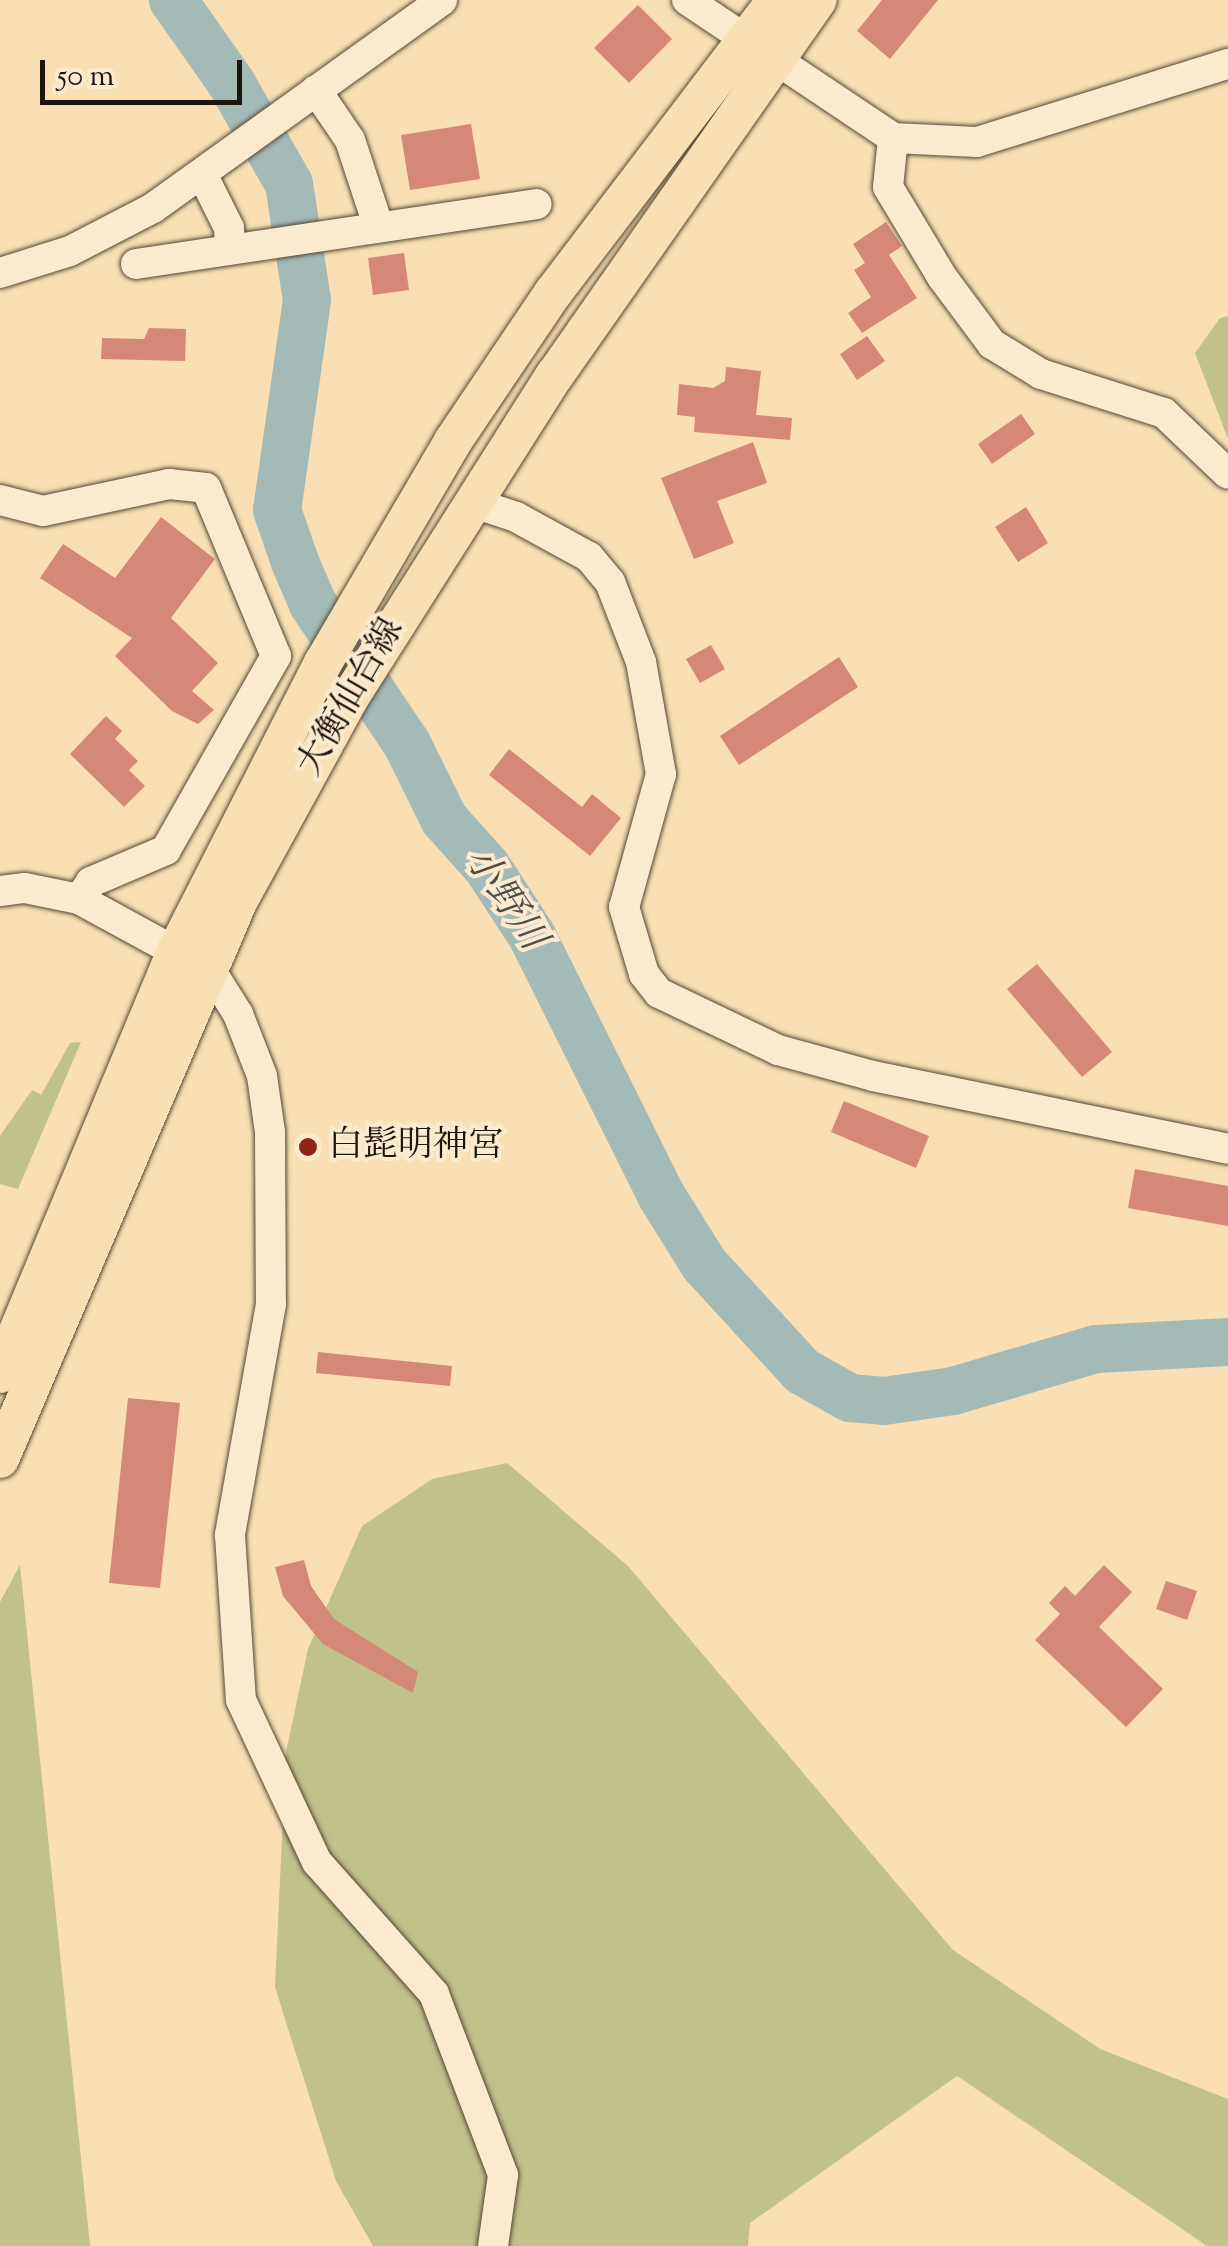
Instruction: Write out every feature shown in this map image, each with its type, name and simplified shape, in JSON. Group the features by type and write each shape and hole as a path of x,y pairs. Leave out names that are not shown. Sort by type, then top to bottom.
{"main road":[{"name":"大衡仙台線","path":"0,1459 238,902 349,698 404,608 759,51 776,0"},
{"name":"大衡仙台線","path":"0,1374 176,951 323,663 453,441 553,293 759,51 818,0"}],"street":[{"path":"0,273 114,230 211,168 442,0"},
{"path":"688,0 893,138 977,142 1228,64"},
{"path":"307,96 350,140 368,228"},
{"path":"893,138 888,188 942,277 992,344 1041,374 1164,413 1228,474"},
{"path":"211,168 229,228 244,247"},
{"path":"136,264 537,204"},
{"path":"0,500 43,511 169,484 206,488 276,656 166,850 90,882 80,900"},
{"path":"471,502 516,517 590,558 610,582 635,646 661,774 624,907 644,974 659,993 778,1050 872,1076 1228,1150"},
{"path":"0,891 24,888 80,900 176,951 210,971 245,1028 262,1076 270,1132 271,1304 230,1535 240,1700 316,1862 434,1994 503,2175 494,2246"}],"green space":[{"path":"1228,316 1228,439 1195,353 1220,318"},
{"path":"81,1042 18,1189 0,1184 0,1136 32,1090 41,1095 70,1043"},
{"path":"507,1463 628,1566 953,1950 1100,2049 1228,2099 1228,2246 1207,2246 957,2076 750,2223 748,2246 373,2246 336,2181 275,1987 286,1752 308,1649 362,1526 432,1479"},
{"path":"20,1565 90,2246 0,2246 0,1602"}],"building":[{"path":"882,0 938,0 890,59 857,31"},
{"path":"638,5 672,39 629,83 594,48"},
{"path":"471,124 480,179 410,190 401,135"},
{"path":"886,222 902,246 889,255 917,298 862,333 848,313 871,297 854,270 865,263 853,244"},
{"path":"404,253 409,290 373,295 368,258"},
{"path":"149,328 186,329 185,361 101,359 102,338 144,339"},
{"path":"867,336 885,361 857,380 840,354"},
{"path":"726,367 761,371 756,415 792,418 790,440 694,432 695,417 677,415 679,384 713,388 725,381"},
{"path":"1021,414 1035,434 992,464 978,444"},
{"path":"753,442 767,483 717,501 734,543 694,559 661,478"},
{"path":"1026,507 1048,543 1018,562 995,527"},
{"path":"161,517 215,559 171,618 218,663 192,691 214,710 198,724 172,711 115,656 132,638 40,578 63,544 115,578"},
{"path":"711,645 725,669 700,683 686,659"},
{"path":"839,657 858,687 739,765 720,736"},
{"path":"106,716 122,731 115,739 138,761 129,770 145,786 124,807 70,754"},
{"path":"509,749 582,807 592,794 621,818 590,856 489,775"},
{"path":"1037,964 1112,1052 1082,1077 1007,989"},
{"path":"844,1101 929,1136 916,1168 831,1132"},
{"path":"1135,1169 1228,1186 1228,1226 1128,1208"},
{"path":"318,1352 452,1366 450,1386 316,1373"},
{"path":"128,1398 180,1403 160,1588 109,1583"},
{"path":"304,1560 311,1586 334,1619 418,1672 413,1693 323,1644 283,1596 275,1567"},
{"path":"1104,1565 1132,1592 1099,1627 1163,1689 1126,1727 1035,1640 1060,1614 1049,1603 1065,1586 1075,1596"},
{"path":"1166,1581 1197,1591 1187,1620 1156,1609"}],"waterway":[{"name":"小野川","path":"173,0 232,84 289,184 307,300 277,510 295,562 313,604 407,744 444,819 487,867 532,936 661,1195 704,1264 802,1371 850,1398 884,1401 953,1391 1096,1349 1228,1342"}],"place":[{"name":"白髭明神宮","path":"308,1147"}]}
